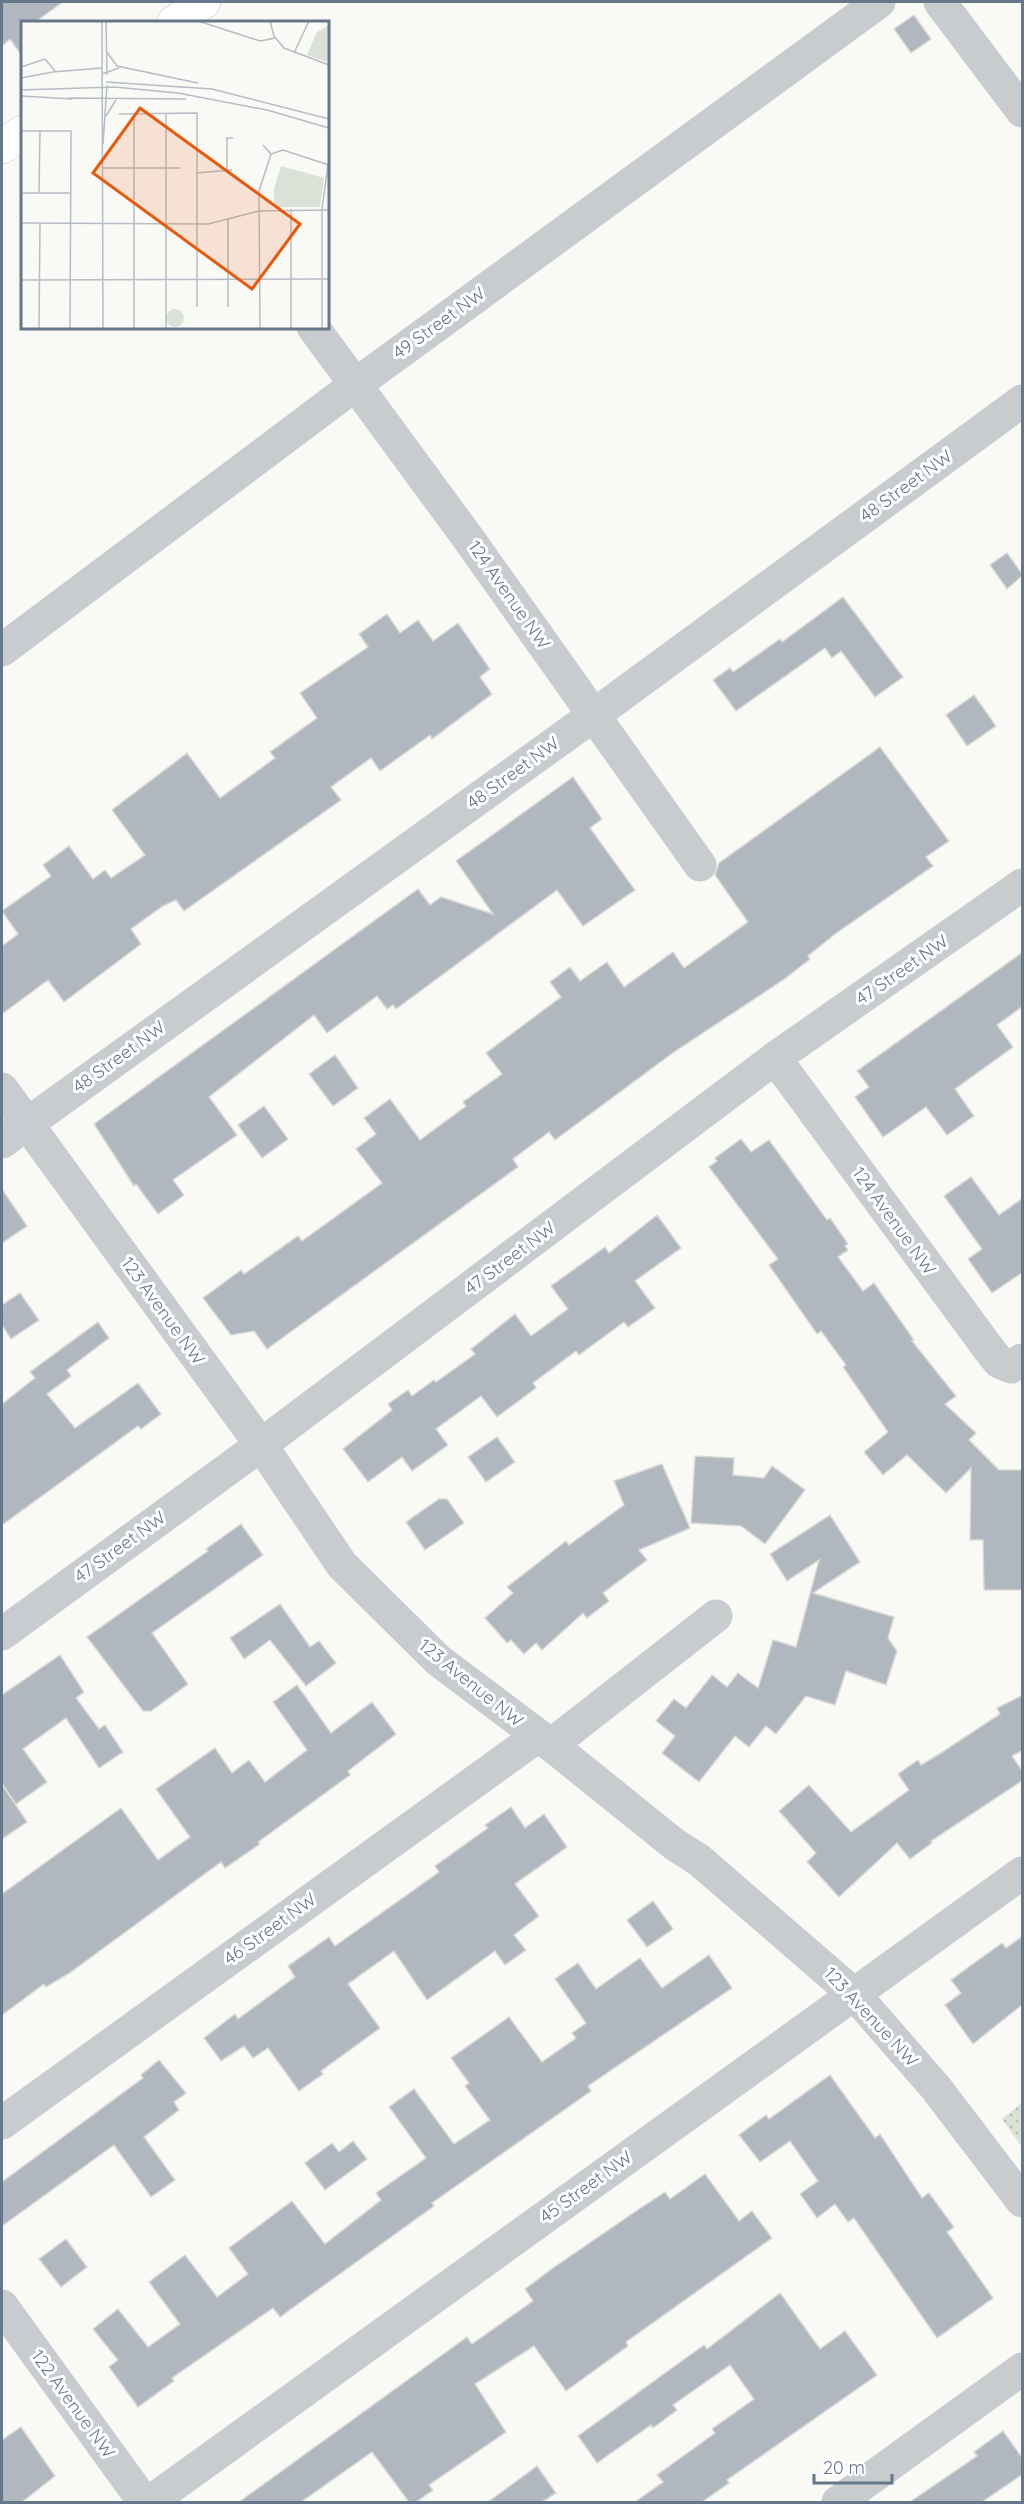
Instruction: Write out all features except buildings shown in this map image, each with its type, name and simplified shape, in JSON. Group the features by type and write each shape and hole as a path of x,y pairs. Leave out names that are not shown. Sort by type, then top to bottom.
{"main road":[{"path":"176,21 204,2"},
{"path":"2,147 21,133"}],"street":[{"name":"49 Street NW","path":"2,650 355,385 879,2"},
{"path":"940,2 1023,111"},
{"name":"124 Avenue NW","path":"314,328 468,538 700,865"},
{"name":"48 Street NW","path":"14,1133 594,715 1023,401"},
{"name":"47 Street NW","path":"2,1634 261,1445 775,1058 1023,885"},
{"name":"124 Avenue NW","path":"775,1058 999,1362 1011,1367 1023,1360"},
{"name":"123 Avenue NW","path":"2,1089 14,1133 261,1445 342,1565 438,1660 544,1740 675,1844 699,1860 855,1995 936,2088 1023,2200"},
{"name":"46 Street NW","path":"2,2123 716,1616"},
{"name":"45 Street NW","path":"150,2502 1023,1873"},
{"name":"122 Avenue NW","path":"2,2306 144,2502"},
{"path":"838,2502 1023,2368"}],"shaded area":[{"path":"1022,2103 1022,2147 1002,2119"}]}
